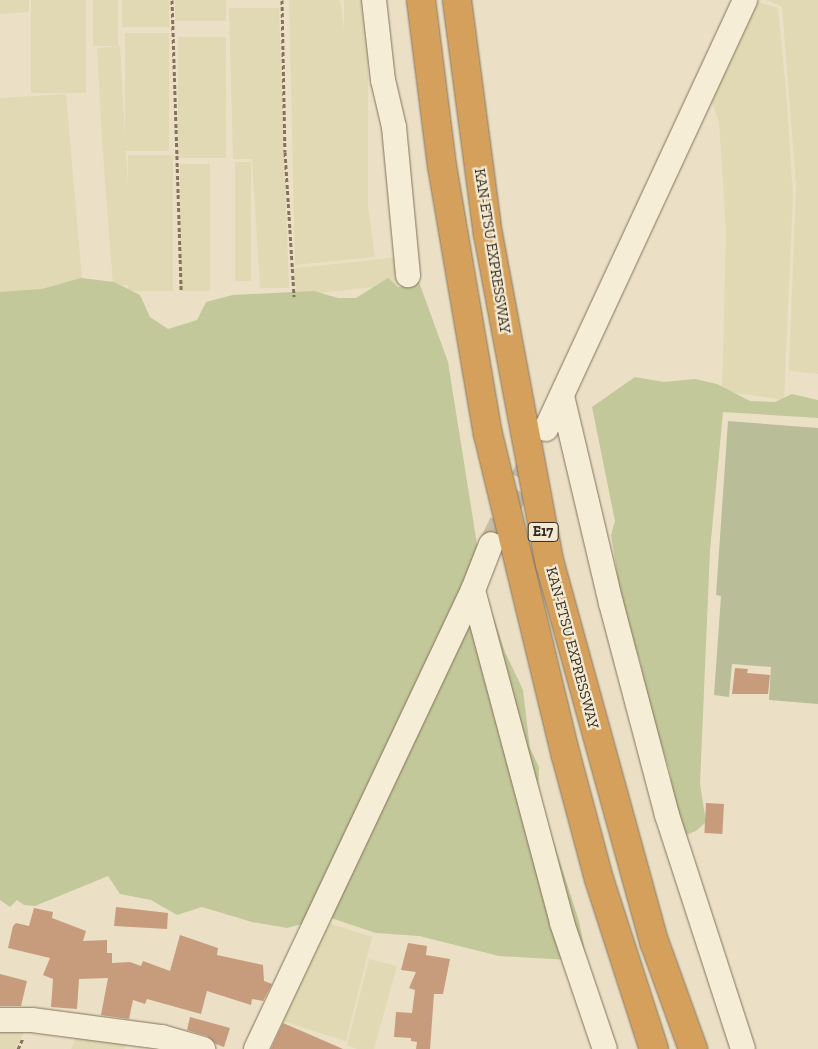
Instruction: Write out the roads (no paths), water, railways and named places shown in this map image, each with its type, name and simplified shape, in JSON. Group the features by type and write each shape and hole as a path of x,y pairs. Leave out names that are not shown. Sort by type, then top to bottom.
{"highway":[{"name":"KAN-ETSU EXPRESSWAY","path":"421,0 444,176 488,434 525,594 599,879 654,1049"},
{"name":"KAN-ETSU EXPRESSWAY","path":"457,0 490,244 550,564 655,944 693,1049"}],"street":[{"path":"374,0 383,80 394,127 408,275"},
{"path":"546,429 745,0"},
{"path":"562,396 611,603 667,815 742,1049"},
{"path":"256,1049 474,590 491,544"},
{"path":"474,590 562,923 606,1049"},
{"path":"0,1020 32,1020 162,1037 203,1049"}],"tunnel":[{"path":"491,544 535,453"}]}
